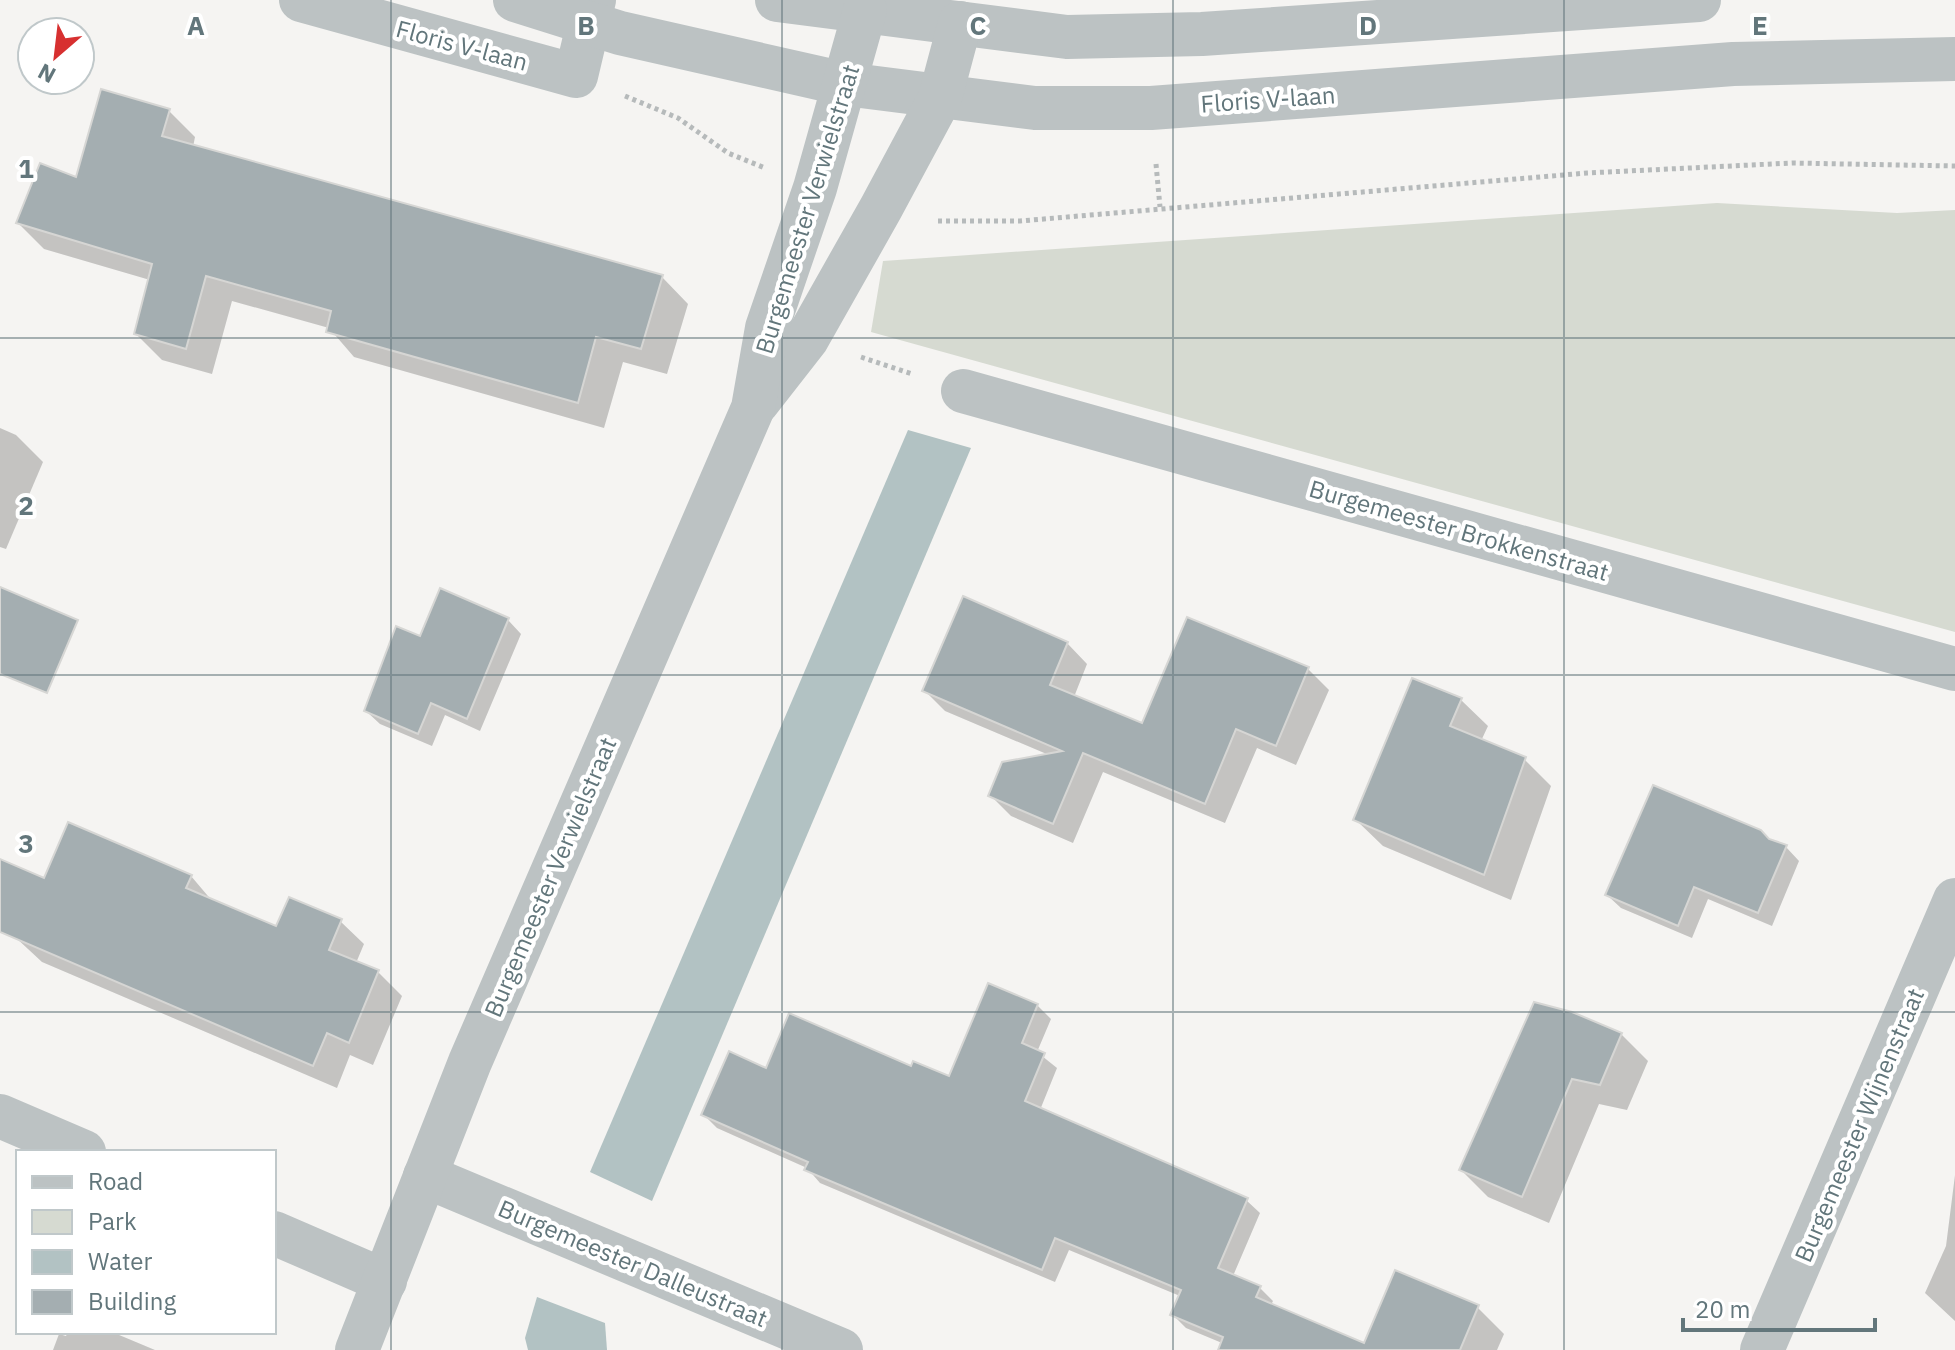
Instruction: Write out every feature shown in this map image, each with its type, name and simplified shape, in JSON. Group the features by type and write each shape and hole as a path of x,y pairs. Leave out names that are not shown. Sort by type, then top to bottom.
{"street":[{"name":"Floris V-laan","path":"301,0 576,76"},
{"name":"Floris V-laan","path":"515,0 592,12 845,84 1035,108 1151,108 1733,64 1955,59"},
{"path":"777,0 1067,37 1202,34 1699,0"},
{"name":"Burgemeester Verwielstraat","path":"357,1350 476,1048 753,408 767,328 815,188 865,10"},
{"path":"576,76 592,12"},
{"name":"Burgemeester Verwielstraat","path":"753,408 807,339 881,208 940,98 960,23"},
{"name":"Burgemeester Brokkenstraat","path":"963,391 1955,669"},
{"name":"Burgemeester Wijnenstraat","path":"1762,1350 1955,900"},
{"path":"0,1116 79,1150"},
{"name":"Burgemeester Dalleustraat","path":"425,1176 841,1350"},
{"path":"276,1234 385,1281"}],"path":[{"path":"576,76 678,118 728,153 815,188"},
{"path":"881,208 917,219 960,224 1587,173 1792,163 1955,166"}],"green space":[{"path":"1717,203 1897,213 1955,210 1955,632 871,332 883,261"}],"water":[{"path":"908,430 971,448 652,1201 590,1172"},
{"path":"537,1297 605,1323 607,1350 528,1350 525,1338"}],"building":[{"path":"101,89 170,109 162,136 663,275 641,349 596,337 578,403 326,332 331,311 206,276 186,349 134,334 152,264 16,223 40,163 76,177"},
{"path":"0,587 78,620 47,693 0,674"},
{"path":"440,588 509,618 467,719 431,703 418,734 364,711 396,626 420,636"},
{"path":"963,596 1068,642 1050,685 1142,723 1187,617 1309,667 1276,746 1236,729 1205,804 1083,753 1053,824 988,796 1002,762 1062,751 922,691"},
{"path":"1412,678 1462,698 1450,726 1526,757 1484,875 1353,820"},
{"path":"1653,785 1761,830 1769,839 1787,845 1758,913 1694,887 1678,926 1605,895"},
{"path":"68,822 192,875 186,888 276,926 289,897 342,919 329,950 379,970 349,1043 327,1033 313,1066 0,932 0,859 44,878"},
{"path":"988,983 1038,1004 1022,1043 1045,1053 1025,1101 1248,1198 1218,1268 1261,1286 1256,1297 1364,1343 1395,1270 1479,1305 1460,1350 1218,1350 1223,1337 1170,1315 1181,1290 1055,1238 1042,1270 804,1170 808,1162 701,1115 729,1051 766,1068 789,1013 911,1066 913,1061 949,1076"},
{"path":"1534,1002 1572,1012 1622,1033 1600,1085 1572,1079 1522,1197 1459,1170"}]}
